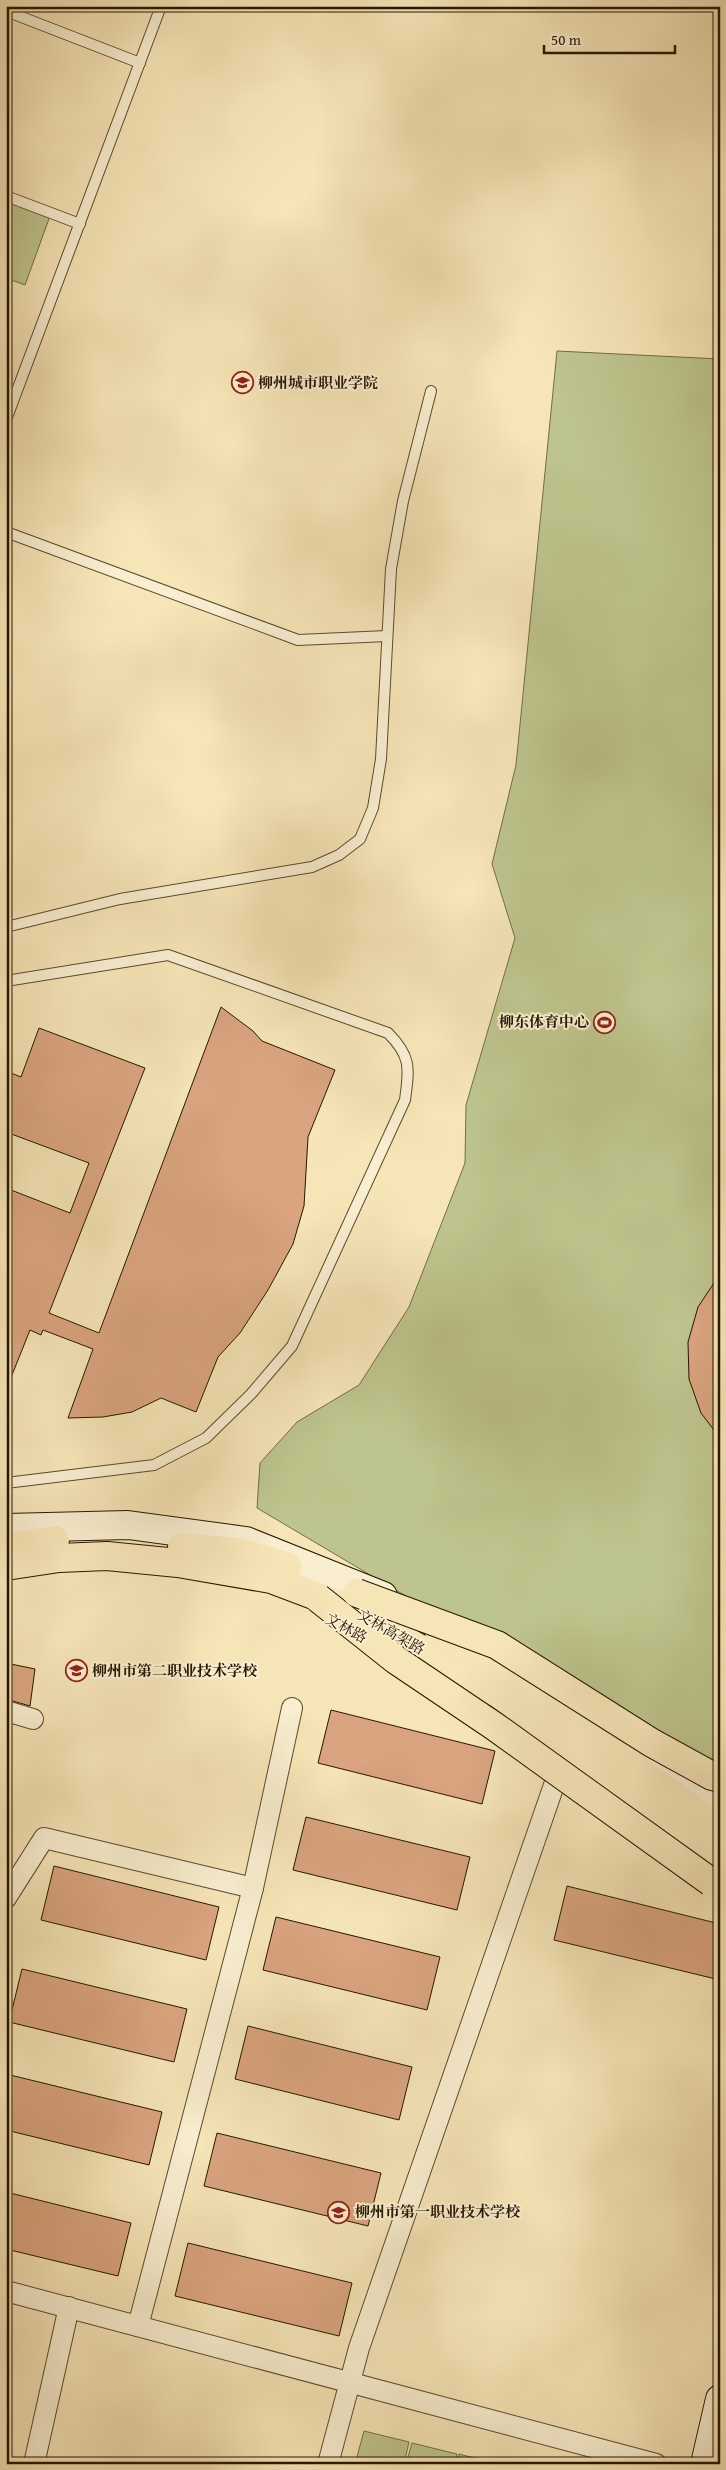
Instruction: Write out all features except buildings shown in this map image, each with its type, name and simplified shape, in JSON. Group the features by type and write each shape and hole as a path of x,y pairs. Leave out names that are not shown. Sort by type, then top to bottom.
{"highway":[{"name":"文林高架路","path":"6,1547 67,1539 143,1542 237,1552 292,1568 357,1593 437,1629 486,1660 720,1829"},
{"name":"文林高架路","path":"6,1566 59,1558 107,1556 178,1563 270,1580 353,1610 500,1695 720,1856"},
{"path":"357,1593 497,1645 652,1743 712,1776 720,1778"},
{"path":"318,1598 396,1660 494,1726 720,1888"}],"main road":[{"path":"6,1528 128,1525 246,1541 342,1579 468,1634 720,1808"},
{"name":"文林路","path":"6,1572 144,1564 268,1586 481,1702 720,1866"},
{"path":"705,2464 720,2399"}],"street":[{"path":"138,2326 253,1888 292,1708"},
{"path":"6,1710 33,1719"},
{"path":"328,2464 359,2348 563,1760"},
{"path":"6,1898 44,1838 253,1888"},
{"path":"6,2290 656,2464"},
{"path":"34,2464 69,2307"}],"lane":[{"path":"6,420 161,6"},
{"path":"6,10 140,63"},
{"path":"6,196 80,224"},
{"path":"6,927 120,899 312,868 339,855 360,839 373,808 381,759 391,569 403,501 431,390"},
{"path":"6,532 298,640 387,636"},
{"path":"6,981 168,955 388,1033 402,1047 409,1072 405,1100 292,1346 251,1394 206,1438 154,1465 6,1483"}],"green space":[{"path":"13,203 50,216 25,285 6,278 6,221"},
{"name":"柳东体育中心","path":"557,351 720,359 720,1782 257,1508 260,1463 297,1422 359,1385 409,1307 465,1163 466,1105 515,938 492,864 516,765"},
{"path":"364,2431 409,2442 404,2464 355,2464"},
{"path":"412,2443 457,2454 455,2464 406,2464"},
{"path":"459,2454 498,2464 457,2464"}],"place":[{"name":"柳州城市职业学院","path":"242,383"},
{"name":"柳东体育中心","path":"605,1022"},
{"name":"柳州市第二职业技术学校","path":"76,1671"},
{"name":"柳州市第一职业技术学校","path":"339,2212"}]}
